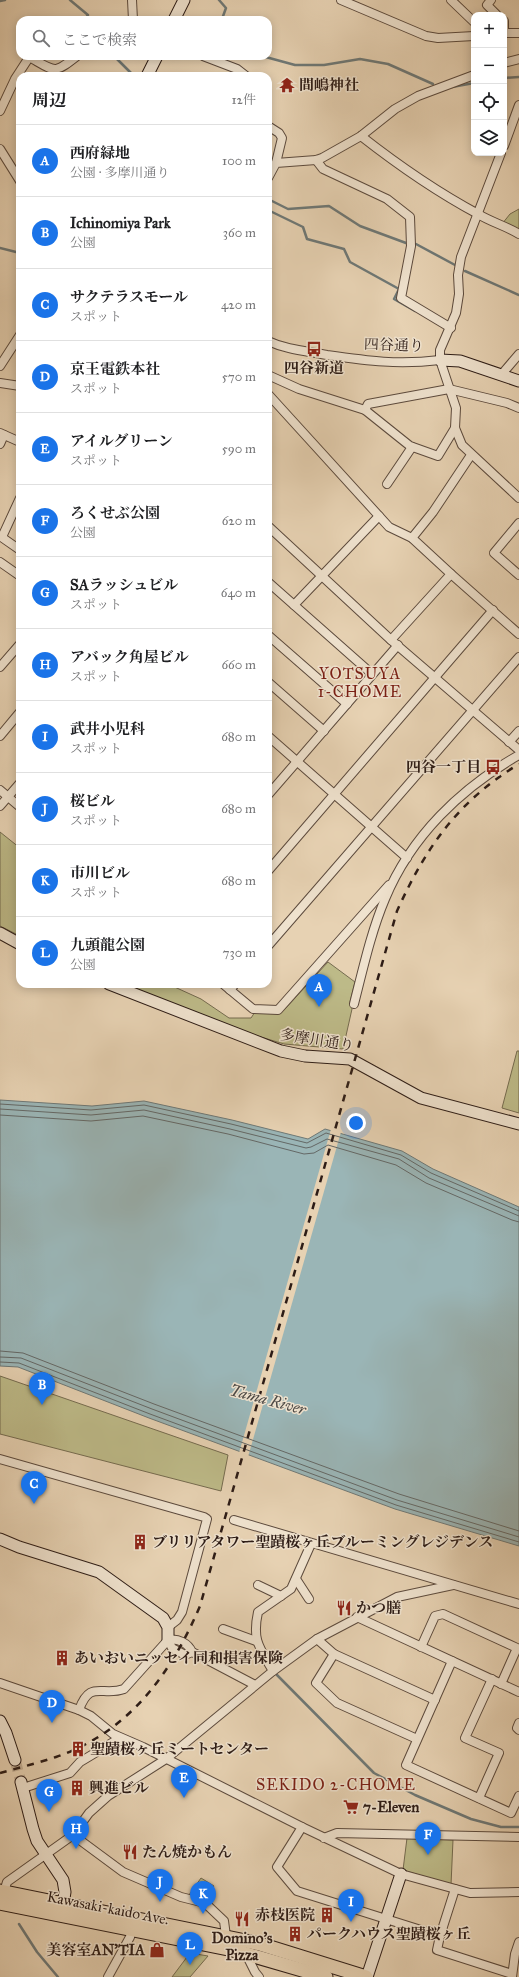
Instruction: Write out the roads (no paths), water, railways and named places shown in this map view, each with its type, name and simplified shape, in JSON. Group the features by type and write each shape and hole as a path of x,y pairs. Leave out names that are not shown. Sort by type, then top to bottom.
{"main road":[{"name":"Kawasaki-kaido Ave.","path":"1,1895 63,1909 226,1936 278,1948 367,1977"},
{"name":"Kawasaki-kaido Ave.","path":"63,1909 132,1929 246,1953 326,1977"}],"street":[{"path":"132,0 132,16"},
{"path":"176,16 184,0"},
{"path":"341,0 426,36 438,38 471,36"},
{"path":"451,0 471,19"},
{"path":"491,0 487,5 495,12"},
{"path":"507,33 519,33"},
{"path":"20,72 27,60"},
{"path":"34,60 52,70 60,69 72,60"},
{"path":"149,72 155,60"},
{"path":"213,60 237,69 241,72"},
{"path":"507,62 519,60"},
{"path":"276,163 316,160 361,136 395,109 418,96 471,76"},
{"path":"0,111 16,77"},
{"path":"507,138 519,105"},
{"path":"272,129 279,133 282,138 276,163 272,170"},
{"path":"361,136 397,164 478,214 519,234"},
{"path":"0,149 16,175"},
{"path":"500,156 459,266 458,303 450,328 440,350 440,360 456,408 455,428 462,445 519,498"},
{"path":"316,160 323,169 387,199 410,217 411,246 401,298 450,328"},
{"path":"0,366 16,341"},
{"name":"四谷通り","path":"272,342 287,348 378,362 406,363 440,360 460,361 519,381"},
{"path":"502,374 519,354"},
{"path":"272,377 299,388 365,410 412,447 438,456 455,428"},
{"path":"0,383 16,385"},
{"path":"365,410 368,404 449,388 508,403 519,408"},
{"path":"272,398 389,527 412,538 519,634"},
{"path":"0,444 2,434 16,440"},
{"path":"387,484 412,447"},
{"path":"412,538 433,512 471,455"},
{"path":"16,506 1,537 16,547"},
{"path":"294,605 379,516"},
{"path":"519,523 494,553 519,575"},
{"path":"272,530 391,640 519,750"},
{"path":"0,562 16,573"},
{"path":"391,640 451,574"},
{"path":"272,586 372,674"},
{"path":"272,866 436,678 493,610"},
{"path":"272,638 347,704"},
{"path":"272,790 398,646"},
{"path":"0,668 16,649"},
{"path":"272,941 519,657"},
{"path":"272,686 324,731"},
{"path":"0,736 16,717"},
{"path":"509,742 519,731"},
{"path":"272,740 407,858"},
{"path":"354,1004 378,918 394,880 407,858 424,834 455,800 492,771 519,755"},
{"path":"0,806 16,788"},
{"path":"0,790 16,804"},
{"path":"233,988 253,1009 278,1010 394,880"},
{"path":"0,933 16,942"},
{"name":"多摩川通り","path":"119,988 281,1052 305,1056 350,1059 421,1098 519,1124"},
{"path":"0,1459 207,1519 182,1612 177,1620 168,1627"},
{"path":"234,1520 311,1544 519,1604"},
{"path":"0,1539 19,1547 99,1572 163,1618 168,1627 168,1640 172,1648 185,1655 192,1652 255,1685"},
{"path":"273,1671 256,1641 255,1626 258,1612 291,1588 311,1544"},
{"path":"296,1579 309,1599"},
{"path":"258,1585 282,1596"},
{"path":"1,1895 6,1882 73,1835 89,1813 108,1796 166,1759 255,1685 316,1639 397,1597 453,1585"},
{"path":"421,1647 435,1616 443,1614 518,1646 501,1684"},
{"path":"357,1617 519,1692"},
{"path":"223,1629 256,1641"},
{"path":"316,1639 334,1654 435,1700"},
{"path":"79,1710 85,1695 89,1692 100,1690 111,1692 124,1689 168,1640"},
{"path":"334,1654 316,1683 337,1703 417,1738"},
{"path":"452,1662 406,1765 511,1813 519,1796"},
{"path":"479,1798 499,1753 465,1738 489,1678"},
{"path":"0,1683 79,1710 91,1716 120,1738 143,1747 302,1828 401,1874 470,1893 519,1892"},
{"path":"0,1721 6,1733 15,1760"},
{"path":"519,1723 517,1728 519,1730"},
{"path":"63,1909 65,1892 63,1880 46,1854 33,1829 22,1785 70,1773 80,1762 120,1738"},
{"path":"302,1828 277,1867 297,1891 440,1936"},
{"path":"324,1838 337,1833 519,1837"},
{"path":"73,1835 123,1872 182,1897 205,1903 224,1921 226,1936 246,1953 254,1972 259,1977"},
{"path":"367,1977 401,1874"},
{"path":"455,1890 437,1950 512,1975 519,1942"},
{"path":"108,1977 130,1937 132,1929"}],"water":[{"name":"Tama River","path":"0,1100 92,1106 144,1101 232,1120 308,1139 325,1129 402,1151 433,1169 519,1207 519,1546 395,1509 149,1418 18,1367 0,1366"}],"waterway":[{"path":"0,1 5,0"},
{"path":"70,0 88,15 87,16"},
{"path":"219,0 226,8 223,16"},
{"path":"272,59 295,65 324,65 360,59 388,64 433,84"},
{"path":"118,60 130,72"},
{"path":"507,78 519,77"},
{"path":"452,87 471,84"},
{"path":"272,201 288,209 329,206 360,226 406,243"},
{"path":"272,212 303,227 307,239 344,249 350,262 399,289 394,299 415,311"},
{"path":"416,244 455,265"},
{"path":"0,248 16,252"},
{"path":"465,271 519,295"},
{"path":"277,1675 374,1773 415,1795 471,1819 501,1827 519,1827"},
{"path":"19,1924 37,1952 58,1977"}],"tunnel":[{"path":"15,1760 21,1782"}],"railway":[{"path":"0,1773 56,1757 82,1746 105,1732 126,1716 144,1698 176,1655 200,1606 397,911 420,866 446,827 478,794 497,778 519,764"}],"place":[{"name":"間嶋神社","path":"287,85"},
{"name":"四谷新道","path":"314,349"},
{"name":"四谷一丁目","path":"493,767"},
{"name":"西府緑地","path":"319,1007"},
{"name":"Ichinomiya Park","path":"42,1405"},
{"name":"サクテラスモール","path":"34,1504"},
{"name":"ブリリアタワー聖蹟桜ヶ丘ブルーミングレジデンス","path":"140,1542"},
{"name":"かつ膳","path":"344,1608"},
{"name":"あいおいニッセイ同和損害保険","path":"62,1658"},
{"name":"京王電鉄本社","path":"52,1723"},
{"name":"聖蹟桜ヶ丘ミートセンター","path":"78,1749"},
{"name":"興進ビル","path":"77,1788"},
{"name":"アイルグリーン","path":"184,1798"},
{"name":"7-Eleven","path":"351,1807"},
{"name":"SAラッシュビル","path":"49,1812"},
{"name":"アバック角屋ビル","path":"76,1849"},
{"name":"たん焼かもん","path":"130,1852"},
{"name":"ろくせぶ公園","path":"428,1855"},
{"name":"桜ビル","path":"160,1902"},
{"name":"市川ビル","path":"203,1914"},
{"name":"赤枝医院","path":"327,1915"},
{"name":"Domino's Pizza","path":"242,1919"},
{"name":"武井小児科","path":"351,1922"},
{"name":"パークハウス聖蹟桜ヶ丘","path":"295,1934"},
{"name":"美容室AN'TIA","path":"157,1950"},
{"name":"九頭龍公園","path":"190,1965"}],"district":[{"name":"YOTSUYA 1-CHOME","path":"360,682"},
{"name":"SEKIDO 2-CHOME","path":"336,1784"}]}
